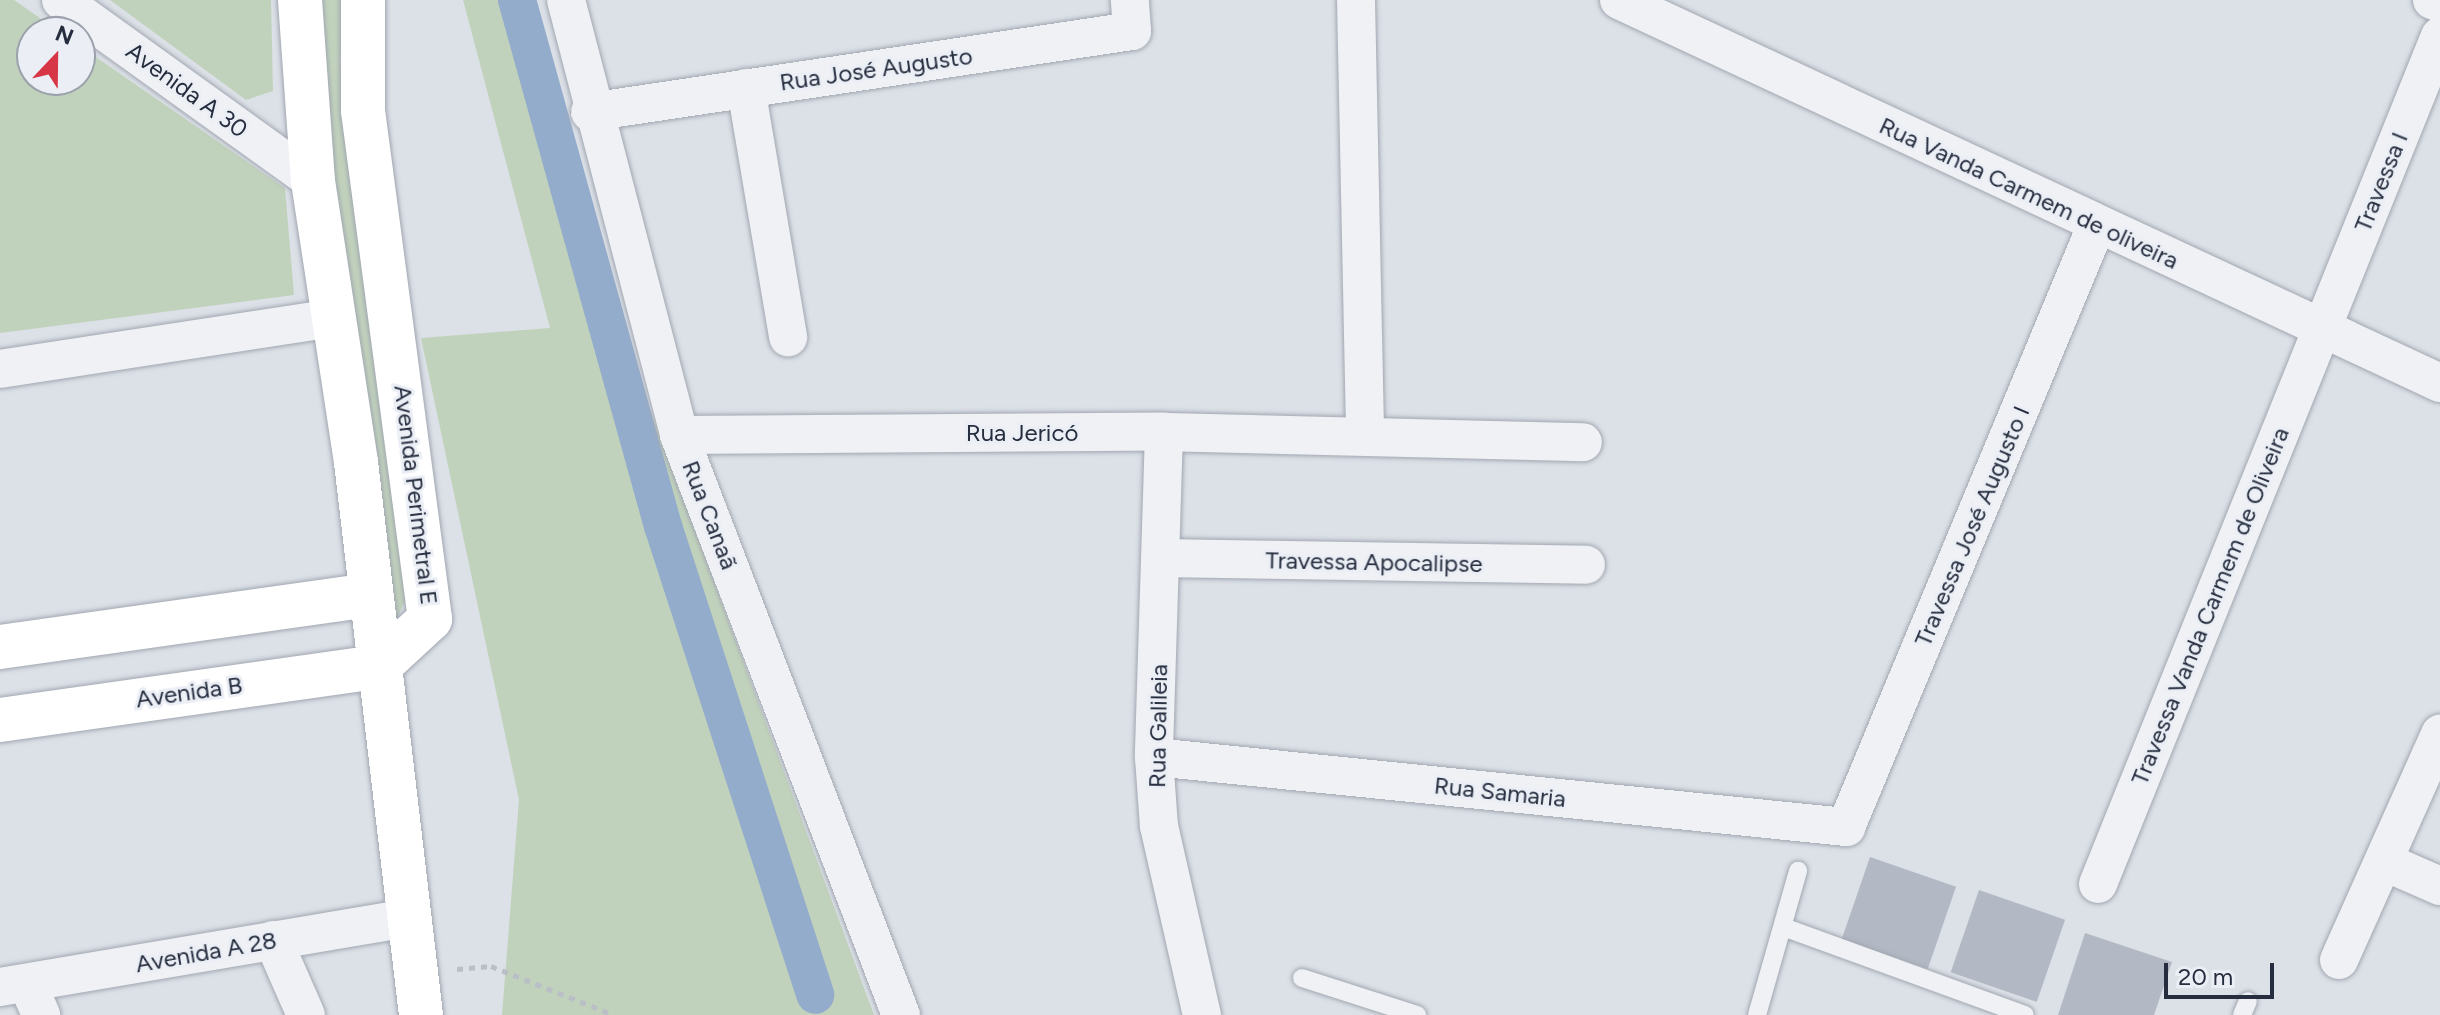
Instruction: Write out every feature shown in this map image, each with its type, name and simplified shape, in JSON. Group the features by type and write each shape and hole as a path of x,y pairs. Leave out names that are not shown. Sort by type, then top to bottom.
{"street":[{"name":"Avenida A 30","path":"61,0 313,181"},
{"path":"300,0 313,181 371,595 412,917 421,1015"},
{"name":"Avenida Perimetral E","path":"363,0 363,111 434,606 425,629 378,667"},
{"name":"Rua Canaã","path":"566,0 590,112 679,435 901,1015"},
{"name":"Rua José Augusto","path":"590,112 1132,31 1130,0"},
{"path":"1356,0 1365,436"},
{"name":"Rua Vanda Carmem de oliveira","path":"1619,0 2440,383"},
{"path":"2432,0 2440,3"},
{"name":"Travessa I","path":"2321,328 2440,36"},
{"path":"746,88 788,337"},
{"name":"Travessa José Augusto I","path":"1846,827 2097,224"},
{"path":"0,369 334,318"},
{"name":"Travessa Vanda Carmem de Oliveira","path":"2098,884 2321,328"},
{"name":"Rua Jericó","path":"679,435 1164,432 1583,442"},
{"name":"Rua Galileia","path":"1164,432 1154,757 1159,826 1202,1015"},
{"name":"Travessa Apocalipse","path":"1162,558 1586,565"},
{"path":"0,647 371,595"},
{"name":"Avenida B","path":"0,720 378,667"},
{"path":"2339,960 2440,734"},
{"name":"Rua Samaria","path":"1154,757 1846,827"},
{"path":"2385,862 2440,886"},
{"name":"Avenida A 28","path":"23,995 273,940 412,917"},
{"path":"273,940 306,1015"}],"lane":[{"path":"1757,1015 1786,928 1798,871"},
{"path":"1786,928 2025,1015"},
{"path":"1302,978 1417,1015"}],"path":[{"path":"416,972 491,966 614,1015"}],"green space":[{"path":"0,0 14,0 37,16 16,16 16,96 96,96 96,57 285,188 294,295 0,333"},
{"path":"110,0 271,0 273,91 246,100"},
{"path":"316,0 346,0 340,62 407,598 394,623 377,616"},
{"path":"463,0 532,0 637,374 874,1015 502,1015 519,800 421,338 550,328"}],"building":[{"path":"1870,857 1956,887 1928,969 1842,939"},
{"path":"1979,890 2065,920 2037,1002 1951,972"},
{"path":"2085,933 2172,962 2154,1015 2058,1015"}],"waterway":[{"path":"517,0 663,526 815,995"}]}
